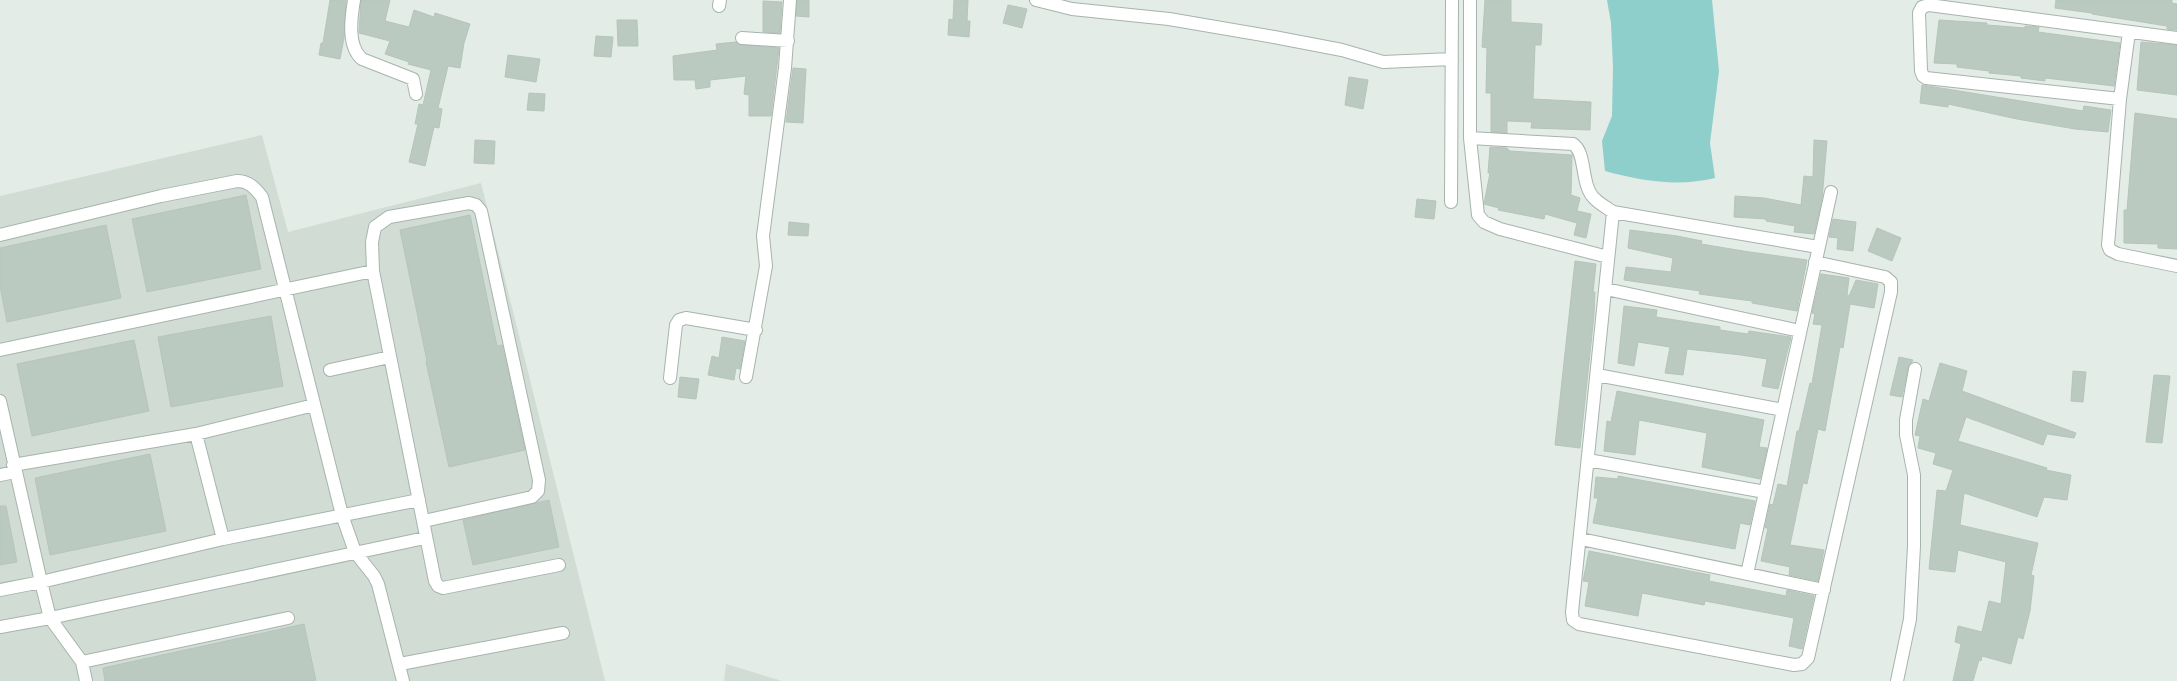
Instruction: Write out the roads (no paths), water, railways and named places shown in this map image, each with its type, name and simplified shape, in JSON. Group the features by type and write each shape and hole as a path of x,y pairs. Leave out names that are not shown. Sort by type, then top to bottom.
{"street":[{"path":"354,0 351,17 353,44 356,53 362,59 413,79 416,94"},
{"path":"746,377 756,330 766,266 763,236 788,41 790,0"},
{"path":"1036,0 1072,9 1170,19 1274,37 1342,50 1383,62 1452,59"},
{"path":"1451,202 1452,0"},
{"path":"1470,0 1470,138 1478,215 1484,222 1500,229 1608,258"},
{"path":"2120,99 1923,76 1919,13 1922,7 1929,5 2177,38"},
{"path":"2129,32 2120,99 2108,245 2110,250 2118,254 2177,266"},
{"path":"742,38 788,41"},
{"path":"1470,138 1573,144 1578,150 1586,185 1594,199 1613,212 1818,247"},
{"path":"0,235 161,196 241,181 252,185 262,197 342,515 355,552 374,576 378,584 400,664 403,681"},
{"path":"1747,574 1831,192"},
{"path":"424,521 532,497 538,491 539,480 481,211 476,205 469,203 389,218 375,227 372,242 373,271 424,521 425,538 435,581 438,586 443,588 559,565"},
{"path":"1613,212 1581,538 1572,612 1573,620 1579,624 1794,665 1802,664 1808,658 1891,292 1891,282 1885,278 1815,262"},
{"path":"0,350 373,271"},
{"path":"1606,289 1800,331"},
{"path":"670,378 676,324 679,320 686,318 756,330"},
{"path":"330,370 390,358"},
{"path":"1897,681 1910,619 1914,546 1914,475 1906,435 1906,420 1915,369"},
{"path":"1597,375 1783,410"},
{"path":"0,401 14,469 50,618 82,662 86,681"},
{"path":"0,475 14,469 196,434 314,405"},
{"path":"196,434 223,540"},
{"path":"1588,460 1765,492"},
{"path":"0,590 223,540 419,500"},
{"path":"0,627 50,618 425,538"},
{"path":"1581,538 1824,590"},
{"path":"82,662 288,618"},
{"path":"400,664 563,633"}],"water":[{"path":"1607,0 1712,0 1719,71 1710,143 1715,178 1701,181 1660,182 1633,178 1605,171 1602,141 1612,116 1613,67 1611,23"}]}
